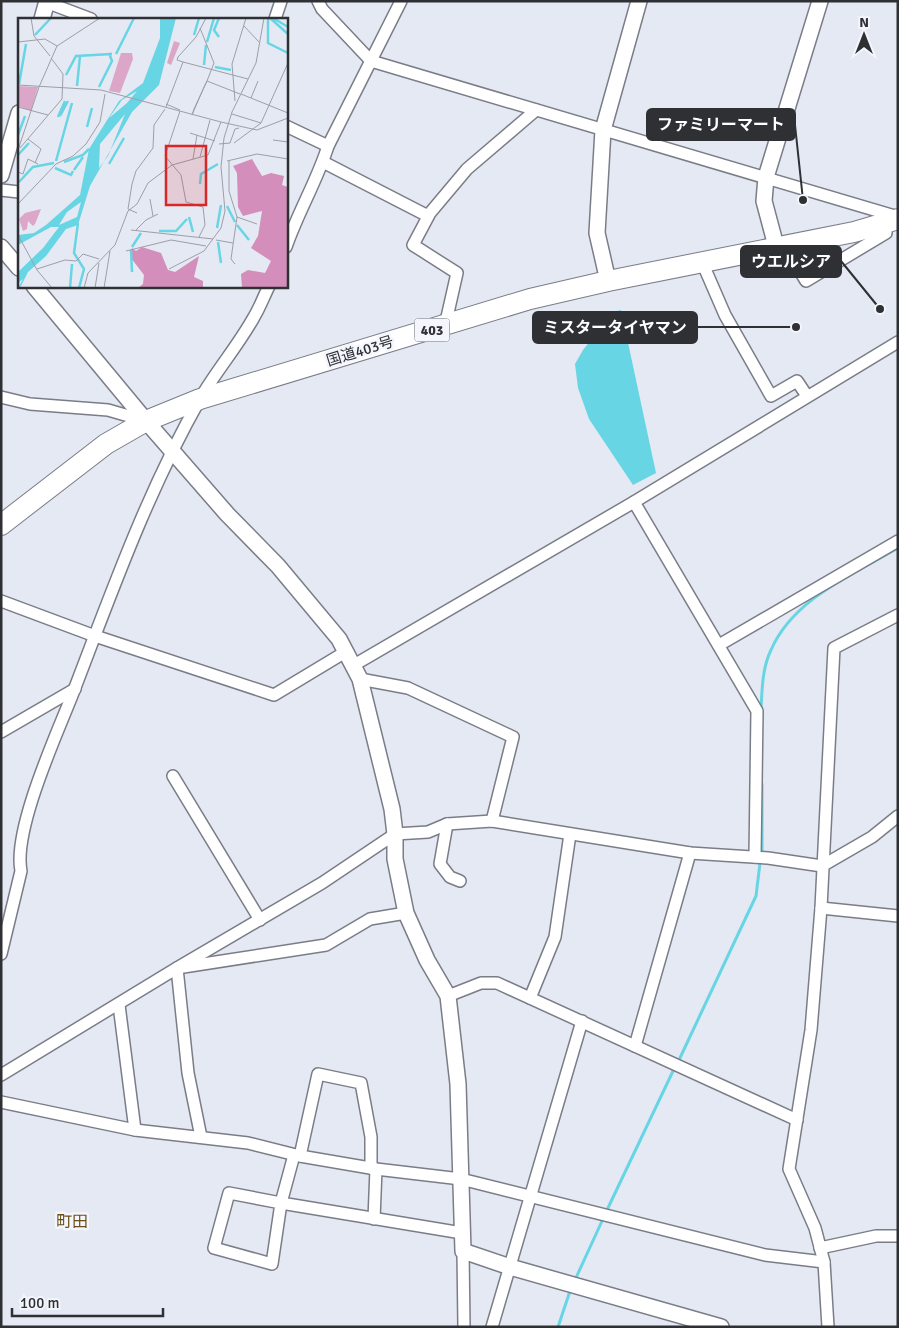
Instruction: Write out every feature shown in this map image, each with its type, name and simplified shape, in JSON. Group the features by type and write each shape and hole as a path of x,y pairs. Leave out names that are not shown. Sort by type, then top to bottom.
{"highway":[{"name":"国道403号","path":"1,524 106,444 146,421 200,399 530,300 608,281 854,232 894,220"}],"street":[{"path":"275,18 281,1"},
{"path":"318,1 322,9 371,61 766,177 894,220 886,233 806,281 780,246 764,201 766,177 820,1"},
{"path":"288,233 291,213 323,162 328,146 401,1"},
{"path":"608,281 597,233 603,130 639,1"},
{"path":"44,6 87,18"},
{"path":"445,326 458,273 413,245 428,216 468,169 536,110"},
{"path":"1,175 18,116"},
{"path":"288,127 328,146"},
{"path":"323,162 428,216"},
{"path":"1,190 18,192"},
{"path":"1,247 18,267"},
{"path":"702,262 725,315 771,396 797,381 807,396"},
{"path":"36,288 146,421 227,514 278,566 347,651 357,672 392,809 395,859 406,913 427,960 448,996 458,1084 464,1327"},
{"path":"1,954 21,871 19,860 30,811 95,636 152,494 200,399 255,317 268,288"},
{"path":"357,672 898,342"},
{"path":"1,397 30,404 108,410 146,421"},
{"path":"634,502 757,711 755,857"},
{"path":"718,645 898,541"},
{"path":"1,601 95,636 274,695 347,651"},
{"path":"828,1327 824,1262 815,1228 789,1169 811,1030 820,908 834,648 898,615"},
{"path":"357,672 408,688 513,736 492,821"},
{"path":"1,732 75,689"},
{"path":"173,776 260,920"},
{"path":"1,1075 322,883 395,834 428,832 447,824 492,821 690,853 755,857 822,866 872,837 898,816"},
{"path":"447,824 440,864 450,877 460,881"},
{"path":"530,998 555,937 570,834"},
{"path":"635,1046 690,853"},
{"path":"820,908 898,916"},
{"path":"177,968 326,945 370,919 406,913"},
{"path":"177,968 188,1073 201,1137"},
{"path":"448,996 489,982 530,998 797,1120"},
{"path":"119,1005 135,1130"},
{"path":"492,1327 582,1022"},
{"path":"374,1219 374,1169 361,1083 318,1074 297,1156 281,1203 272,1264 214,1248 229,1193 281,1203 374,1219 462,1233"},
{"path":"1,1102 135,1130 248,1144 297,1156 374,1169 461,1179 765,1255 824,1262"},
{"path":"820,1248 876,1236 898,1236"},
{"path":"463,1251 510,1267 721,1327"}],"water":[{"path":"621,310 656,473 633,485 589,419 578,388 575,364 583,350 613,312"}],"waterway":[{"path":"761,710 763,680 768,657 781,632 794,616 826,590 898,548"},
{"path":"762,784 762,851"},
{"path":"679,1060 756,896 760,863"},
{"path":"607,1210 674,1069"},
{"path":"575,1280 602,1221"},
{"path":"558,1327 570,1291"}],"place":[{"name":"ファミリーマート","path":"803,200"},
{"name":"ウエルシア","path":"880,309"},
{"name":"ミスタータイヤマン","path":"796,327"}],"district":[{"name":"町田","path":"72,1221"}]}
